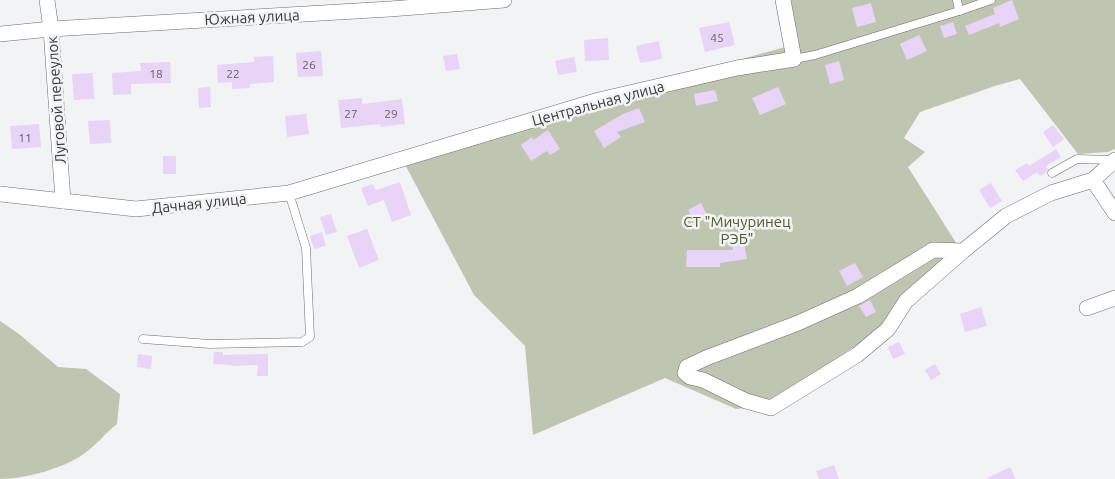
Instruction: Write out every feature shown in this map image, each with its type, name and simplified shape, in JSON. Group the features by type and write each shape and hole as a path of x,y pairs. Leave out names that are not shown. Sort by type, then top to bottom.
{"street":[{"name":"Луговой переулок","path":"47,0 51,29 63,201"},
{"name":"Южная улица","path":"0,34 51,29 390,9 504,0"},
{"path":"783,0 794,59"},
{"name":"Центральная улица","path":"400,160 598,100 737,68 794,59"},
{"name":"Дачная улица","path":"0,194 136,209 289,193 400,160"},
{"path":"963,251 933,250 858,296 798,323 706,358 687,367 685,373 690,377 702,380 746,401 771,408 857,355 888,329 906,301 1006,216 1051,194 1093,180 1114,160"},
{"path":"1093,180 1115,213"},
{"path":"1088,308 1115,298"}],"lane":[{"path":"957,0 959,11"},
{"path":"794,59 816,55 991,0"},
{"path":"1052,173 1077,159 1114,160"},
{"path":"143,339 210,344 302,342 310,336 306,248 289,193"}],"green space":[{"name":"СТ \"Мичуринец РЭБ\"","path":"791,0 1115,0 1115,149 1108,152 1078,154 1020,79 920,112 904,138 925,152 908,167 960,249 881,328 770,405 736,409 665,378 533,435 525,346 474,295 400,155 799,43"},
{"path":"0,321 19,334 58,367 86,369 120,394 117,424 85,453 67,463 44,472 0,479"}],"building":[{"path":"1012,0 1019,19 1000,27 999,23 969,35 965,26 995,14 993,8"},
{"path":"871,3 876,22 857,27 852,8"},
{"path":"729,22 735,45 705,52 699,28"},
{"path":"953,22 957,34 944,38 940,26"},
{"path":"919,35 927,51 907,60 900,44"},
{"path":"608,38 609,60 585,61 584,40"},
{"path":"659,41 662,59 640,63 636,46"},
{"path":"321,51 323,76 298,77 296,53"},
{"path":"457,54 460,69 446,71 443,56"},
{"path":"273,56 274,82 250,84 250,88 232,89 232,82 218,83 217,65 254,62 254,57"},
{"path":"574,57 577,72 558,75 555,61"},
{"path":"839,61 844,80 830,84 825,65"},
{"path":"170,62 171,83 131,84 131,94 113,95 112,73 141,71 140,63"},
{"path":"93,73 94,99 74,100 72,74"},
{"path":"210,87 211,107 199,108 198,88"},
{"path":"778,87 786,104 760,115 752,98"},
{"path":"715,90 718,101 696,106 694,94"},
{"path":"362,98 362,104 402,99 405,124 381,127 380,124 341,128 338,100"},
{"path":"639,108 645,122 617,132 621,137 604,148 594,131 623,114"},
{"path":"306,114 309,134 287,137 285,116"},
{"path":"110,120 111,143 90,144 88,121"},
{"path":"39,124 41,147 12,149 10,126"},
{"path":"1053,125 1064,139 1053,147 1043,132"},
{"path":"548,130 560,149 550,155 547,151 531,161 521,145 532,137 533,140"},
{"path":"1056,149 1061,157 1046,166 1047,172 1040,176 1037,172 1023,181 1015,170 1027,163 1029,166"},
{"path":"163,156 176,156 176,174 163,174"},
{"path":"400,182 411,215 392,222 384,200 368,206 361,188 373,184 376,190"},
{"path":"991,183 1002,201 990,208 979,190"},
{"path":"701,203 707,215 694,222 688,210"},
{"path":"331,214 337,232 326,235 320,217"},
{"path":"367,229 379,260 359,268 347,236"},
{"path":"322,232 326,246 314,249 310,236"},
{"path":"744,242 747,259 720,263 720,267 686,267 687,250 733,250 732,243"},
{"path":"855,263 863,277 847,286 839,271"},
{"path":"870,300 876,312 866,317 859,306"},
{"path":"981,307 987,326 965,332 960,314"},
{"path":"899,342 905,354 893,359 888,347"},
{"path":"214,352 223,352 223,355 268,354 268,376 257,376 258,365 232,366 213,364"},
{"path":"138,354 152,356 151,369 137,367"},
{"path":"935,364 941,374 931,380 925,370"},
{"path":"834,465 839,479 819,479 816,471"},
{"path":"1010,467 1016,479 986,479"}]}
